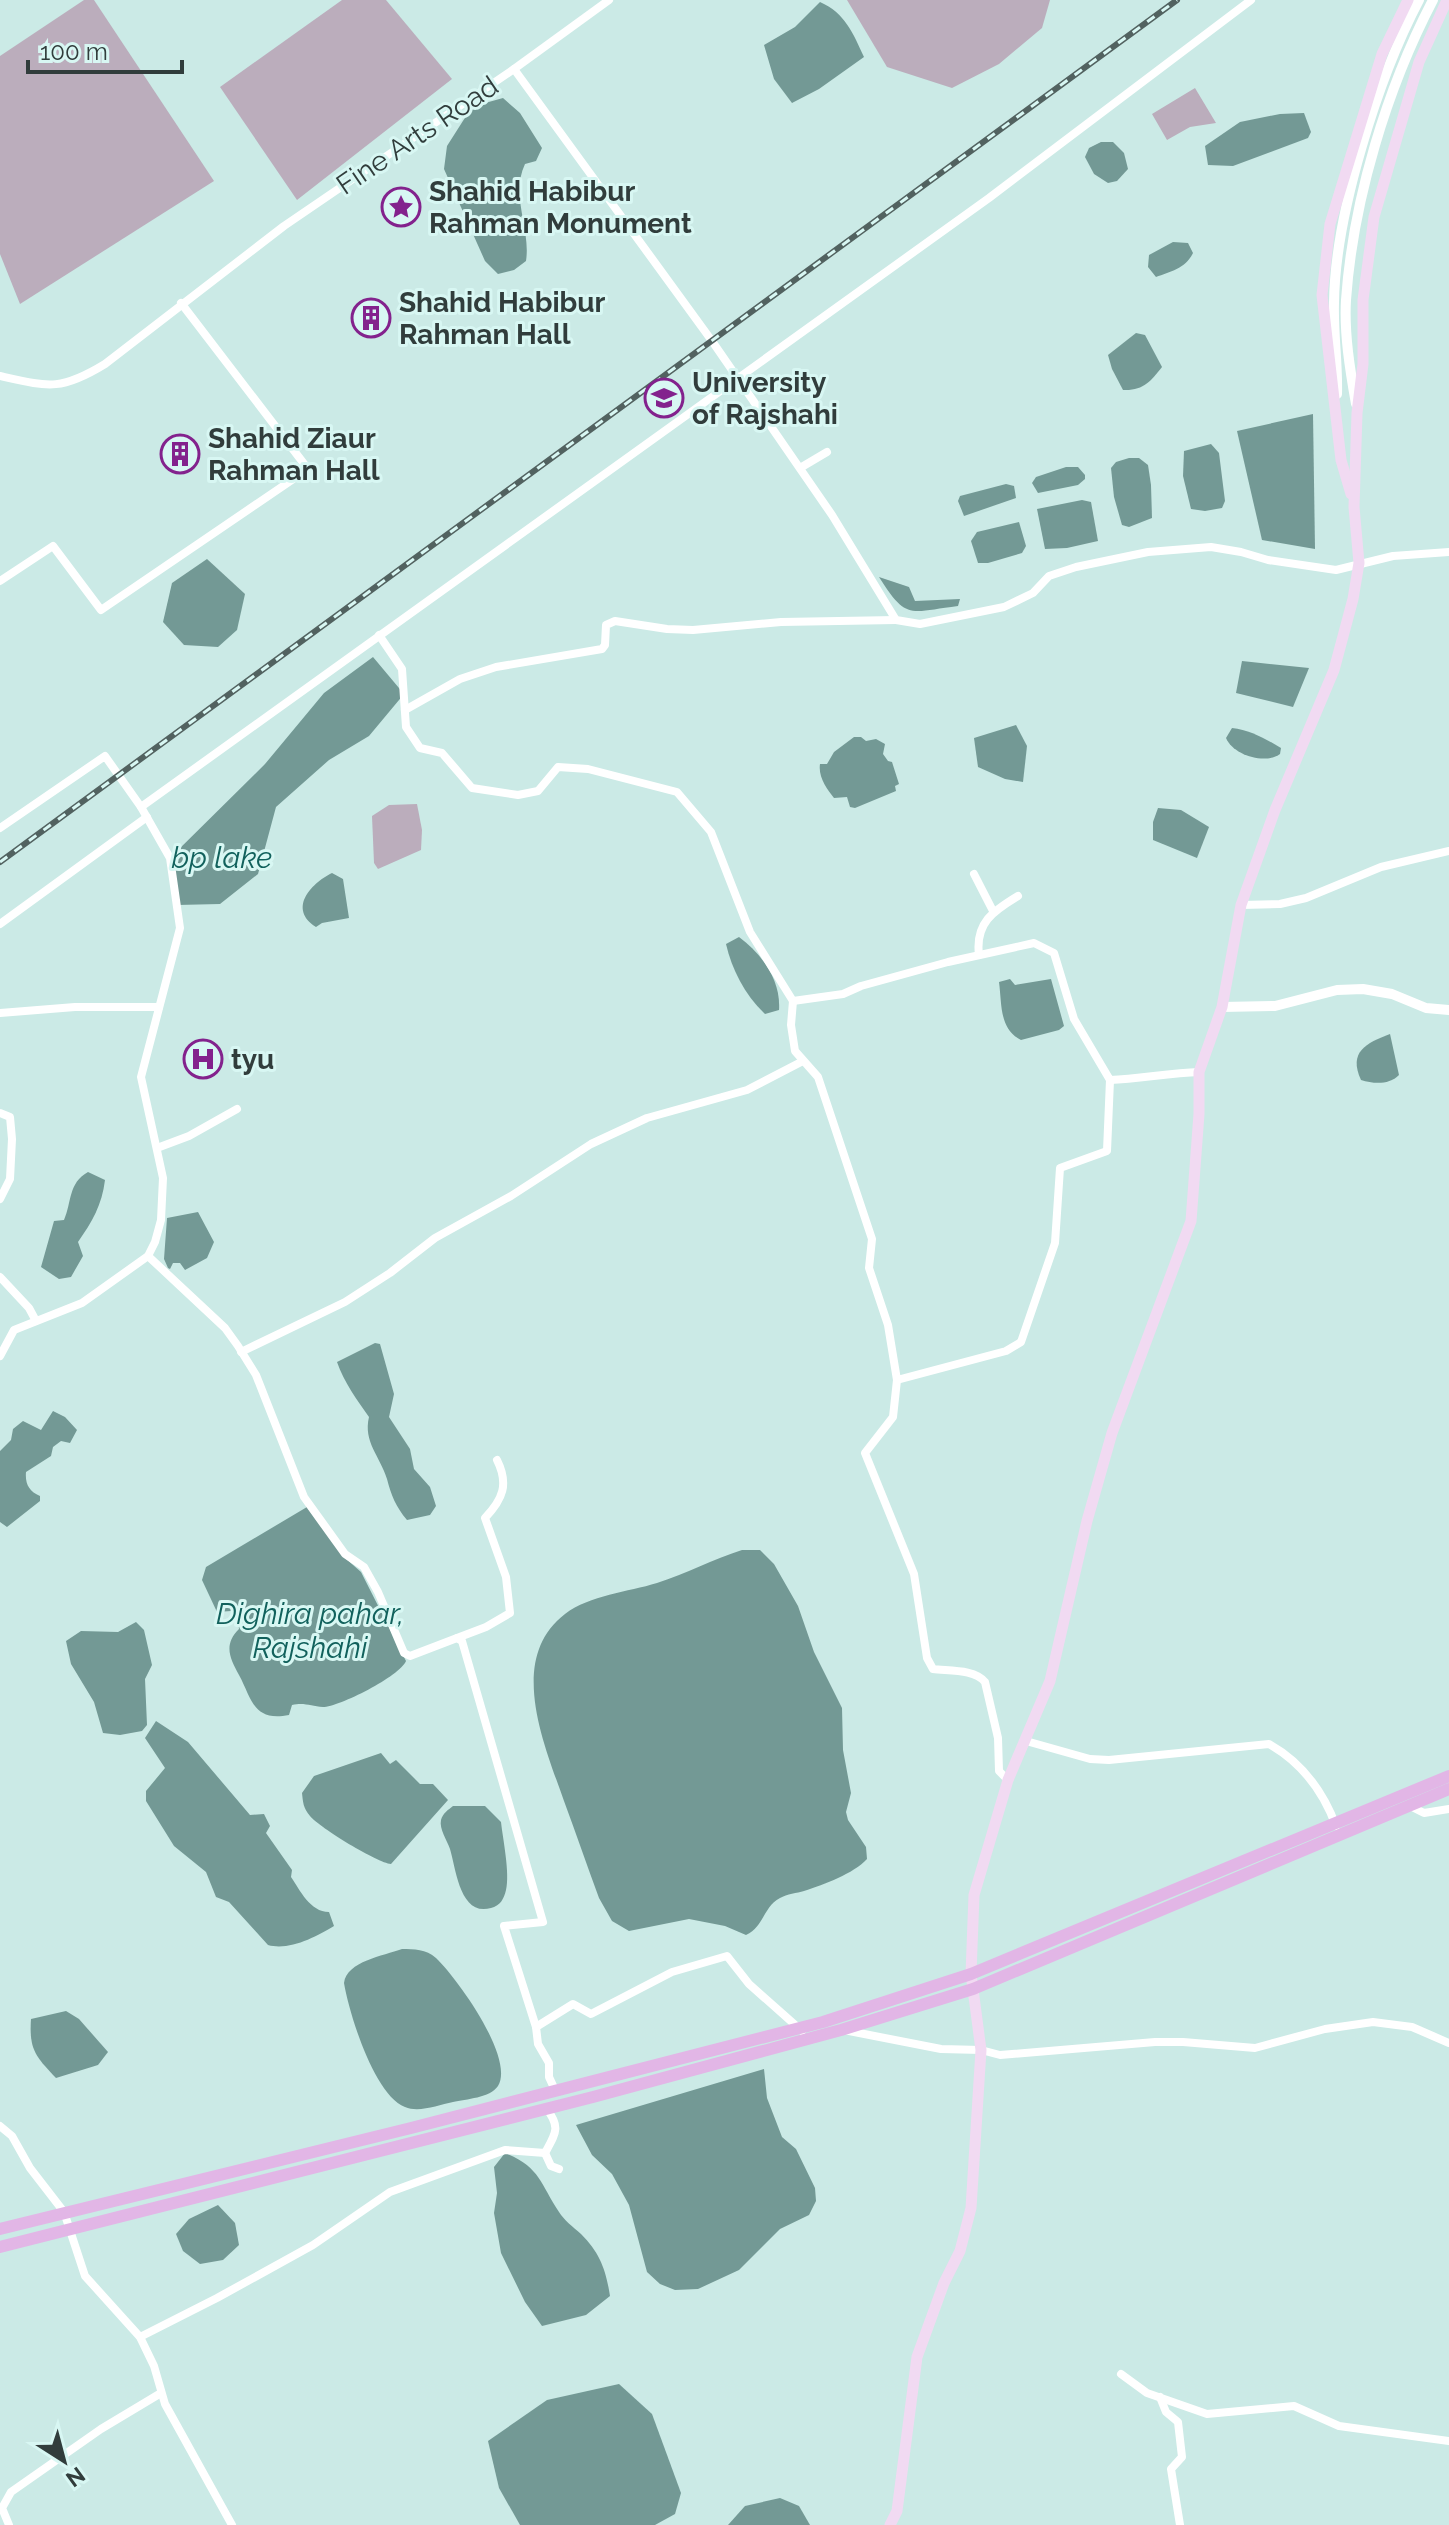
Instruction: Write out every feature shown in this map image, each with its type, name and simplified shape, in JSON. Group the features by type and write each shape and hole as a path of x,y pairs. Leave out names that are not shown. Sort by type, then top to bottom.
{"main road":[{"path":"1354,507 1341,460 1322,295 1330,224 1382,54 1408,0"},
{"path":"890,2525 897,2511 917,2357 944,2283 960,2251 971,2208 981,2050 971,1974 974,1895 1008,1780 1050,1681 1087,1521 1112,1433 1191,1221 1199,1072 1222,1007 1241,905 1275,810 1334,670 1353,599 1359,563 1354,507 1357,413 1363,364 1363,300 1374,217 1419,62 1447,0"},
{"path":"0,2229 555,2090 803,2033 841,2030 973,1989 1449,1776"},
{"path":"0,2247 415,2144 803,2033 971,1974 1337,1828 1449,1789"}],"street":[{"path":"514,69 609,0"},
{"path":"141,807 989,198 1251,0"},
{"path":"1337,412 1338,373 1333,303 1341,232 1365,141 1400,37 1419,0"},
{"path":"1357,413 1350,373 1346,303 1353,234 1377,144 1406,56 1433,0"},
{"name":"Fine Arts Road","path":"0,376 32,383 67,385 105,364 284,226 514,69 712,341 832,515 896,620"},
{"path":"0,581 53,546 101,610 308,469 181,303"},
{"path":"800,468 827,452"},
{"path":"405,710 460,679 496,667 602,649 606,625 615,621 693,630 781,622 896,620 920,624 1004,607 1033,593 1049,576 1148,552 1211,547 1268,560 1336,570 1393,556 1449,552"},
{"path":"379,635 402,669 406,727 420,748 442,753 472,788 518,795 538,791 558,767 588,769 677,792 711,832 750,932 793,1001 791,1025 795,1051 818,1077 872,1239 869,1268 888,1325 897,1380 893,1417 865,1453 914,1574 927,1658 933,1669 971,1674 985,1682 998,1738 999,1771 1008,1780"},
{"path":"0,828 105,756 141,807 170,858 180,928 141,1077 163,1178 161,1220 155,1242 148,1256 82,1303 14,1330 2,1345 0,1356"},
{"path":"0,924 147,817"},
{"path":"1241,905 1280,904 1306,898 1381,867 1449,851"},
{"path":"974,874 993,911"},
{"path":"979,955 981,925 993,911 1018,896"},
{"path":"793,1001 843,994 861,986 1034,943 1054,953 1074,1019 1110,1080 1107,1151 1060,1168 1055,1243 1021,1342 1006,1351 897,1380"},
{"path":"1222,1007 1275,1006 1337,990 1363,989 1392,994 1426,1008 1449,1010"},
{"path":"0,1013 75,1007 159,1007"},
{"path":"241,1352 345,1302 390,1273 435,1238 511,1196 591,1144 647,1118 747,1090 803,1061"},
{"path":"1110,1080 1137,1080 1159,1073 1199,1072"},
{"path":"157,1148 189,1136 237,1109"},
{"path":"0,1113 10,1117 12,1139 10,1179 0,1199"},
{"path":"148,1256 225,1328 241,1352 256,1375 304,1497 345,1554 364,1567 404,1653 410,1656 486,1627 510,1613 506,1577 485,1518 498,1504 505,1484 497,1460"},
{"path":"0,1277 29,1308 36,1321"},
{"path":"457,1638 462,1641 543,1922 504,1926 536,2027 538,2044 549,2063 549,2077 555,2090"},
{"path":"1026,1741 1090,1759 1109,1760 1269,1744 1289,1755 1304,1772 1320,1792 1337,1828"},
{"path":"1409,1805 1424,1813 1449,1809"},
{"path":"536,2027 573,2004 591,2014 672,1972 727,1956 749,1984 803,2033"},
{"path":"841,2030 941,2049 981,2050 1000,2055 1183,2042 1255,2048 1325,2029 1373,2022 1412,2027 1449,2043"},
{"path":"545,2153 555,2134 555,2120 546,2108"},
{"path":"0,2126 12,2136 30,2168 64,2212 85,2276 140,2337 154,2366 165,2404 232,2525"},
{"path":"140,2337 313,2245 390,2192 505,2150 545,2153"},
{"path":"545,2153 551,2166 559,2169"},
{"path":"1121,2374 1147,2393 1207,2414 1294,2406 1339,2426 1449,2441"},
{"path":"9,2525 2,2508 11,2492 101,2429 161,2393"},
{"path":"1160,2397 1166,2412 1178,2422 1182,2457 1171,2469 1180,2525"}],"shaded area":[{"path":"84,0 94,0 214,181 20,304 0,254 0,56"},
{"path":"342,0 386,0 452,79 297,200 220,87"},
{"path":"847,0 1050,0 1042,28 999,64 952,88 887,67"},
{"path":"1195,88 1216,123 1190,127 1167,140 1152,114"},
{"path":"417,804 422,830 421,850 378,869 374,863 372,816 389,805"}],"water":[{"path":"820,2 842,18 864,57 819,89 792,103 774,79 764,45 795,27"},
{"path":"503,98 520,113 542,148 536,161 525,164 521,176 520,200 526,261 514,270 498,274 485,261 444,169 447,146 468,113 478,105"},
{"path":"1304,113 1311,132 1308,138 1233,166 1208,165 1205,146 1240,122"},
{"path":"1101,142 1113,142 1124,153 1128,169 1117,181 1108,183 1094,174 1085,157 1089,148"},
{"path":"1173,242 1188,243 1193,253 1182,266 1156,277 1148,267 1149,255"},
{"path":"1136,333 1145,335 1162,367 1146,384 1123,390 1108,355"},
{"path":"1313,414 1315,549 1262,540 1237,431"},
{"path":"1211,444 1219,453 1225,501 1222,508 1205,511 1191,509 1183,476 1184,451"},
{"path":"1139,458 1148,465 1152,518 1129,527 1122,525 1114,497 1111,468 1116,462"},
{"path":"1066,467 1078,467 1085,479 1078,485 1038,493 1032,483 1036,477"},
{"path":"1006,484 1014,486 1016,498 964,516 958,501 960,496"},
{"path":"1082,500 1091,502 1098,541 1045,549 1037,509"},
{"path":"1019,522 1026,546 1022,553 978,563 971,541 977,532"},
{"path":"207,559 245,594 237,630 218,647 184,645 163,622 172,583"},
{"path":"879,577 909,587 915,601 960,599 958,606 911,610 896,601"},
{"name":"bp lake","path":"373,657 404,694 369,736 329,760 276,807 258,874 220,904 177,905 170,858 265,764 324,693"},
{"path":"1242,661 1309,668 1293,707 1236,693"},
{"path":"1016,725 1027,746 1023,782 1005,779 978,767 974,738"},
{"path":"1232,728 1270,741 1281,748 1280,754 1266,759 1242,753 1226,738"},
{"path":"854,737 866,741 876,739 885,744 883,754 892,762 899,784 895,786 896,791 855,808 850,807 847,797 834,798 820,774 820,764 827,764 834,752"},
{"path":"1158,808 1181,810 1209,827 1197,858 1153,840 1153,822"},
{"path":"332,873 343,879 349,918 316,927 304,913 305,897 316,884"},
{"path":"739,937 755,951 773,978 779,1010 765,1014 740,982 726,944"},
{"path":"1010,979 1015,985 1051,979 1064,1026 1021,1040 1014,1035 1005,1023 999,982"},
{"path":"1390,1034 1399,1075 1381,1083 1361,1080 1358,1056 1367,1045"},
{"path":"88,1172 105,1180 99,1205 78,1242 83,1256 71,1277 59,1279 41,1267 54,1221 64,1220 74,1187"},
{"path":"198,1212 214,1242 207,1258 185,1270 180,1263 173,1263 168,1268 164,1259 167,1218"},
{"path":"375,1343 380,1344 394,1394 389,1417 410,1449 414,1469 430,1487 436,1506 430,1515 407,1520 400,1510 370,1442 369,1417 347,1384 337,1362"},
{"path":"53,1411 65,1417 77,1430 70,1443 61,1441 53,1447 51,1456 26,1472 28,1487 40,1496 40,1501 7,1527 0,1522 0,1451 11,1440 13,1429 23,1421 41,1430"},
{"name":"Dighira pahar, Rajshahi","path":"307,1507 344,1557 361,1572 406,1661 393,1675 342,1702 323,1707 296,1704 292,1705 289,1715 268,1715 255,1707 231,1657 230,1646 239,1629 238,1619 231,1611 217,1612 202,1580 206,1567"},
{"path":"742,1550 760,1550 774,1564 798,1606 814,1652 842,1708 843,1750 851,1793 846,1812 866,1847 867,1859 838,1878 780,1898 770,1906 757,1927 746,1935 725,1926 689,1919 629,1931 612,1921 599,1898 548,1755 535,1704 537,1654 547,1633 575,1608 597,1598 668,1579"},
{"path":"136,1622 144,1630 152,1665 145,1679 147,1725 142,1731 120,1735 103,1733 94,1702 71,1664 66,1641 81,1631 118,1632"},
{"path":"156,1721 188,1742 250,1815 264,1814 270,1826 266,1833 292,1870 291,1877 311,1904 329,1912 334,1926 293,1945 268,1945 229,1902 216,1897 206,1872 174,1846 146,1801 146,1791 165,1768 145,1738"},
{"path":"381,1753 390,1764 396,1760 420,1784 433,1784 448,1800 391,1864 362,1852 316,1821 306,1810 302,1793 314,1776"},
{"path":"453,1806 485,1806 501,1822 507,1883 503,1899 494,1907 481,1909 472,1905 461,1889 441,1823 443,1815"},
{"path":"402,1949 424,1951 436,1958 469,2000 498,2057 501,2073 494,2090 477,2097 416,2109 405,2107 383,2087 357,2032 344,1983 359,1964"},
{"path":"66,2011 79,2019 108,2052 98,2065 56,2078 35,2052 31,2019"},
{"path":"764,2069 767,2098 782,2137 796,2149 815,2188 816,2201 809,2215 780,2229 739,2270 698,2289 675,2290 660,2284 647,2272 629,2205 612,2174 592,2155 576,2125"},
{"path":"505,2153 532,2170 561,2215 588,2241 601,2262 610,2296 586,2315 542,2326 525,2302 501,2253 494,2213 497,2193 494,2167"},
{"path":"218,2205 235,2223 239,2245 223,2260 200,2264 183,2251 176,2234 189,2219"},
{"path":"619,2384 652,2414 681,2493 675,2514 655,2525 520,2525 499,2488 488,2441 547,2400"},
{"path":"780,2498 799,2506 810,2525 728,2525 745,2506"}],"railway":[{"path":"0,862 1177,0"}],"place":[{"name":"Shahid Habibur Rahman Monument","path":"401,207"},
{"name":"Shahid Habibur Rahman Hall","path":"371,318"},
{"name":"University of Rajshahi","path":"664,398"},
{"name":"Shahid Ziaur Rahman Hall","path":"180,454"},
{"name":"tyu","path":"203,1059"}]}
